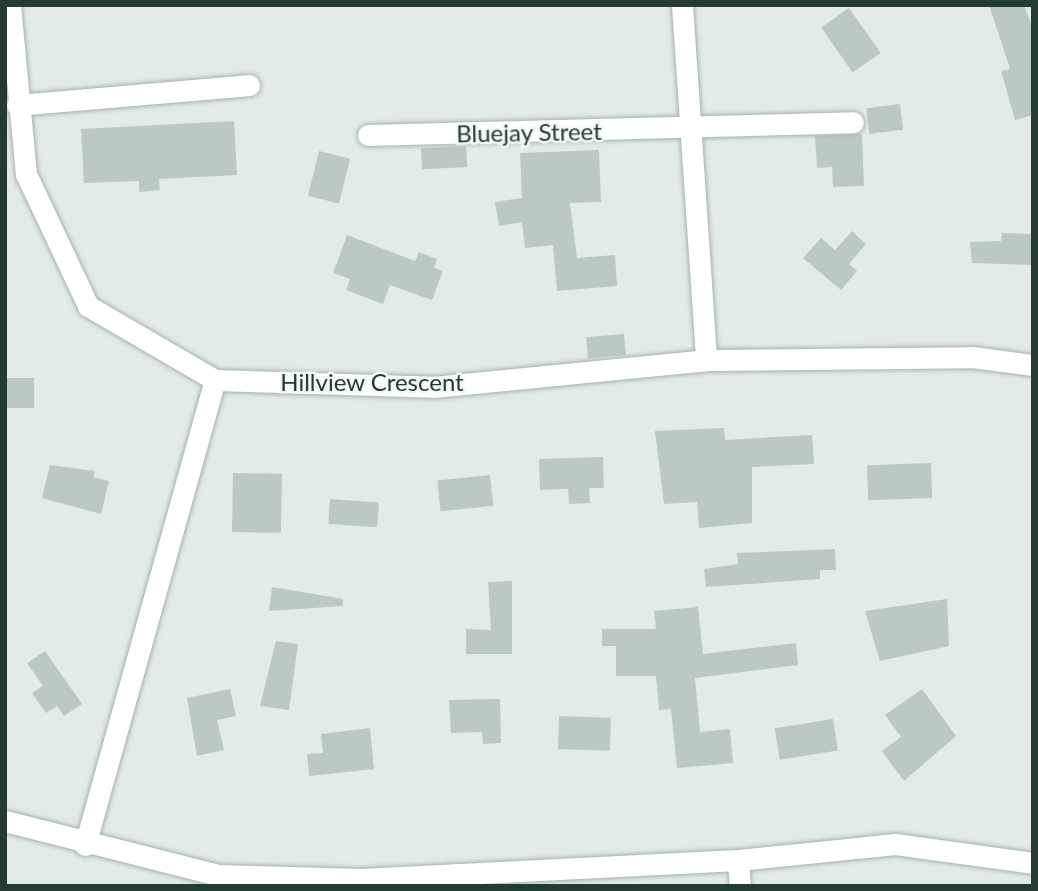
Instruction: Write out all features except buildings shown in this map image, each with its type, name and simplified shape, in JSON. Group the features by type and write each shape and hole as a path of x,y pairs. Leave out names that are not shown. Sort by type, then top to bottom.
{"street":[{"name":"Hillview Crescent","path":"10,5 17,105 26,174 88,306 215,380 433,387 706,360 972,357 1033,365"},
{"path":"682,5 706,360"},
{"path":"17,105 249,85"},
{"name":"Bluejay Street","path":"368,135 690,130 853,122"},
{"path":"85,845 215,380"},
{"path":"5,821 85,845 218,875 361,879 738,860 895,844 1033,863"},
{"path":"738,860 740,886"}]}
